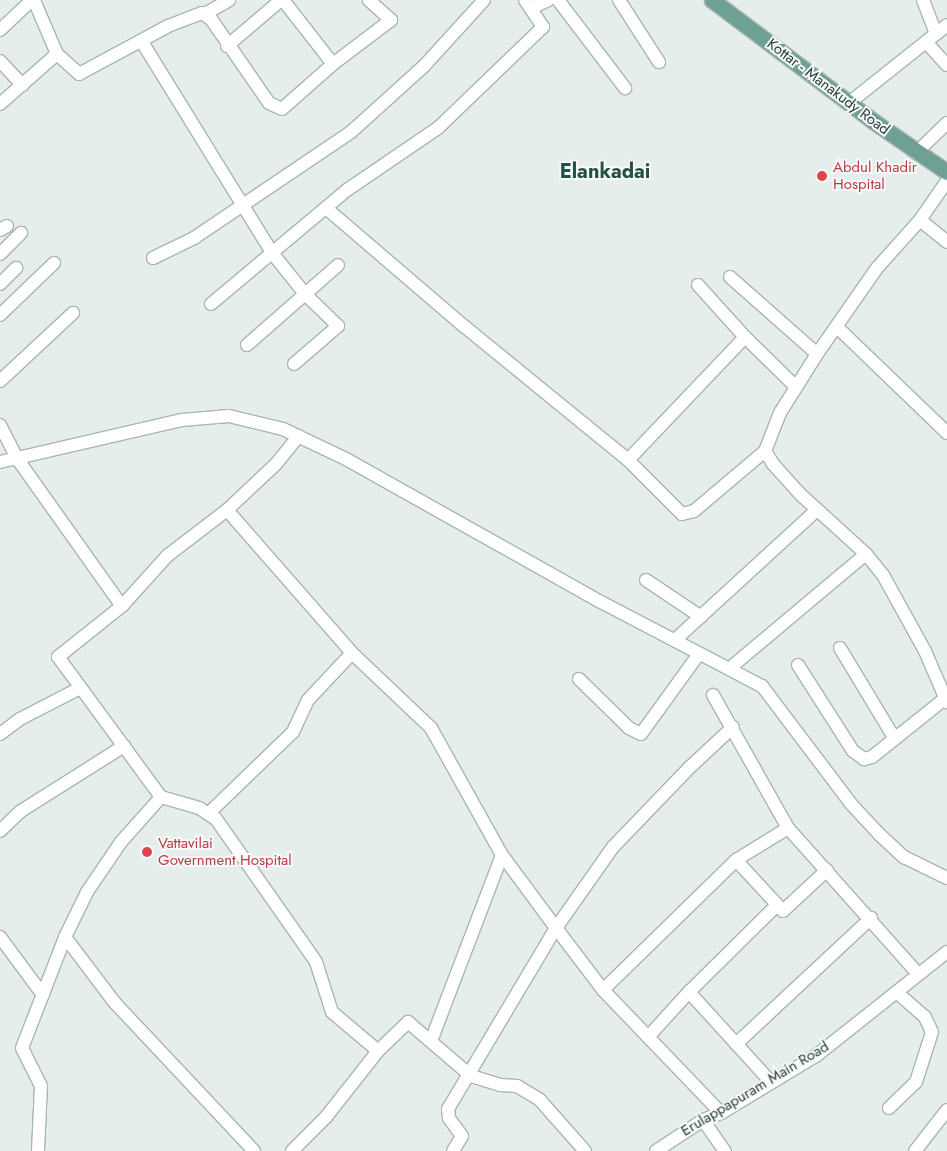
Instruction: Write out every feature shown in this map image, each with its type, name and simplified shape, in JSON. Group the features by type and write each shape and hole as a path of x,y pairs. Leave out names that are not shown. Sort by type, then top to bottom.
{"main road":[{"name":"Kottar - Manakudy Road","path":"712,0 916,153 947,172"}],"street":[{"path":"0,30 33,0 57,54 79,74 142,42 168,26 200,13 206,14 229,0"},
{"path":"227,46 282,0 333,64"},
{"path":"206,14 268,103 277,109 288,107 333,64 391,20 369,0"},
{"path":"153,258 194,238 351,132 424,66 484,0"},
{"path":"211,304 326,208 438,128 543,27 531,8 548,0"},
{"path":"558,0 625,88"},
{"path":"619,0 659,62"},
{"path":"924,0 931,38 947,65"},
{"path":"849,102 947,25"},
{"path":"142,42 241,206 273,254 305,294 338,326 294,364"},
{"path":"0,104 57,54"},
{"path":"0,61 22,85"},
{"path":"916,153 947,123"},
{"path":"326,208 465,327 628,460 680,512 687,515 765,451 776,422 817,354 877,268 920,220 947,181"},
{"path":"920,220 947,242"},
{"path":"0,254 21,232"},
{"path":"0,315 54,263"},
{"path":"247,345 338,265"},
{"path":"0,284 16,268"},
{"path":"730,277 817,354"},
{"path":"698,285 745,337 796,387"},
{"path":"0,381 73,313"},
{"path":"837,327 947,433"},
{"path":"628,460 745,337"},
{"path":"0,462 155,425 205,417 249,419 299,436 346,459 601,602 762,686 852,805 880,835 904,856 947,878"},
{"path":"0,425 16,457 122,606"},
{"path":"299,436 276,464 227,510 168,556 122,606 58,657 161,797 209,813 316,962 332,1012 378,1051"},
{"path":"765,451 778,471 817,510 866,554 895,594 947,699 872,757 859,756 798,664"},
{"path":"227,510 352,652 431,728 502,855 556,928 603,990 721,1113"},
{"path":"676,640 817,510"},
{"path":"730,668 866,554"},
{"path":"646,580 701,617"},
{"path":"840,648 895,739"},
{"path":"209,813 293,732 308,700 352,652"},
{"path":"579,679 629,728 641,734 699,654"},
{"path":"0,734 20,719 80,688"},
{"path":"713,695 733,727 788,828 871,918 918,974"},
{"path":"453,1151 462,1136 449,1118 448,1109 471,1076 556,928 613,847 689,768 733,727"},
{"path":"0,831 21,812 124,746"},
{"path":"38,1151 41,1086 22,1048 65,937 87,892 121,842 161,797"},
{"path":"603,990 736,860 788,828"},
{"path":"431,1041 502,855"},
{"path":"736,860 776,906 785,910 827,870"},
{"path":"648,1037 689,992 776,906"},
{"path":"736,1044 871,918"},
{"path":"0,937 43,995"},
{"path":"65,937 115,1003 254,1151"},
{"name":"Erulappapuram Main Road","path":"656,1151 703,1120 721,1113 770,1081 817,1054 947,952"},
{"path":"689,992 770,1081"},
{"path":"889,1108 916,1082 932,1032 925,1018 896,992"},
{"path":"292,1151 326,1117 378,1051 408,1022 471,1076 525,1089 539,1099 585,1151"},
{"path":"915,1151 947,1110"},
{"path":"703,1120 725,1151"}],"place":[{"name":"Abdul Khadir Hospital","path":"822,176"},
{"name":"Vattavilai Government Hospital","path":"147,852"}],"district":[{"name":"Elankadai","path":"605,171"}]}
